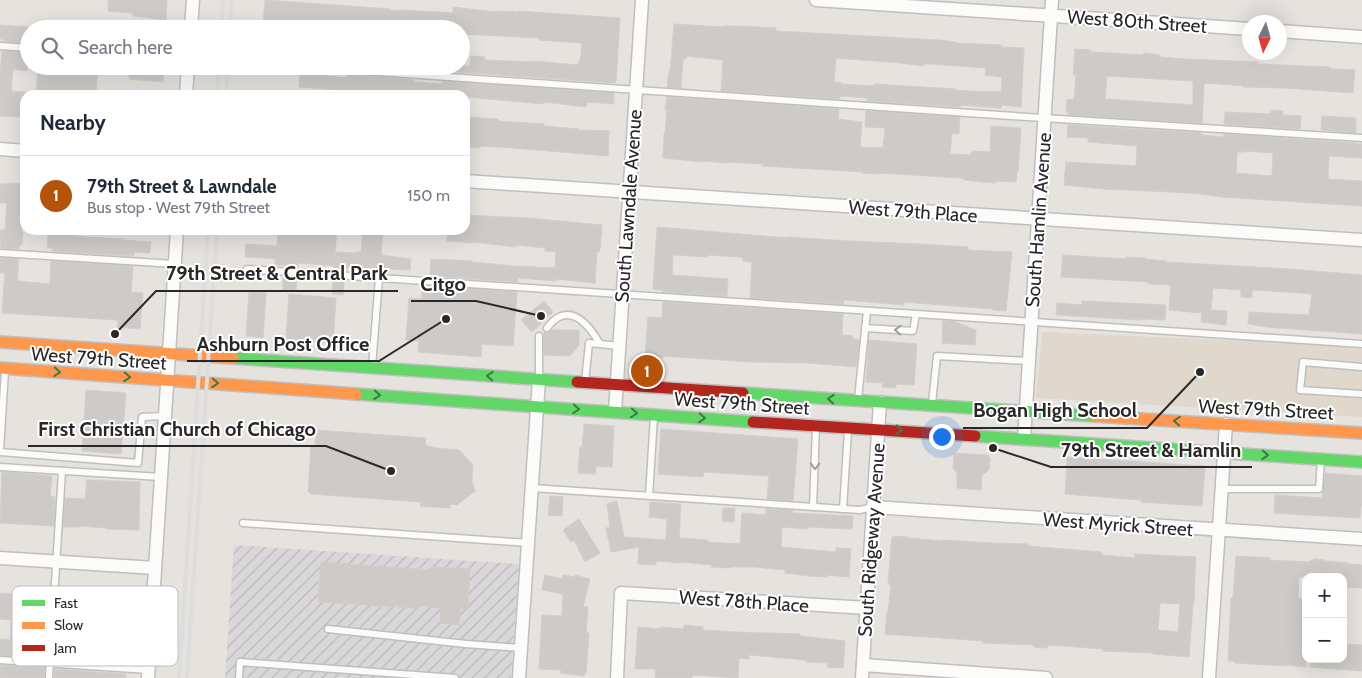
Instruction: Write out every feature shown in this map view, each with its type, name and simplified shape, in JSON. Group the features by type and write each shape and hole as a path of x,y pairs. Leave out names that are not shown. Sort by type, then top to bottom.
{"main road":[{"name":"West 79th Street","path":"0,342 880,402 1362,432"},
{"name":"West 79th Street","path":"3,368 654,415 1362,462"}],"street":[{"path":"192,20 193,0"},
{"name":"South Lawndale Avenue","path":"615,412 642,0"},
{"name":"West 80th Street","path":"816,0 1242,28"},
{"name":"South Hamlin Avenue","path":"1024,439 1052,0"},
{"path":"1287,32 1362,37"},
{"path":"186,90 187,75"},
{"path":"0,149 20,151"},
{"name":"West 79th Place","path":"470,180 1362,240"},
{"path":"154,586 177,235"},
{"path":"519,678 539,379"},
{"name":"South Ridgeway Avenue","path":"862,672 880,402"},
{"path":"1209,678 1226,424"},
{"name":"West Myrick Street","path":"873,507 1362,540"},
{"path":"0,558 155,568"},
{"name":"West 78th Place","path":"617,678 621,593 867,608"},
{"path":"862,672 1046,678"}],"lane":[{"path":"0,46 20,47"},
{"path":"420,75 1362,138"},
{"path":"0,252 175,264"},
{"path":"247,269 1362,344"},
{"path":"372,368 380,278"},
{"path":"858,400 867,311"},
{"path":"865,328 913,331 916,314"},
{"path":"547,328 559,317 568,315 579,319 592,332 600,344"},
{"path":"539,336 539,379"},
{"path":"585,382 589,344 619,346"},
{"path":"932,405 937,356 1029,361"},
{"path":"1362,367 1302,362 1300,390 1362,394"},
{"path":"3,368 0,452 138,463 142,417 164,416"},
{"path":"649,496 654,415"},
{"path":"813,507 816,425"},
{"path":"843,509 848,427"},
{"path":"1222,490 1319,489 1321,459"},
{"path":"0,467 161,477"},
{"path":"55,586 62,471"},
{"path":"532,488 860,510 873,507"},
{"path":"243,523 528,543"},
{"path":"328,629 521,648"},
{"path":"240,678 240,662 455,678"},
{"path":"70,666 148,674"}],"shaded area":[{"path":"1042,332 1362,346 1362,417 1036,398"},
{"path":"234,545 519,564 511,678 225,678"}],"building":[{"path":"108,0 167,0 166,20 133,16 133,13 108,11"},
{"path":"265,0 391,9 390,11 453,13 453,7 496,12 518,11 620,18 616,82 470,73 471,56 485,57 484,60 534,61 578,65 582,43 539,40 540,38 470,34 470,20 263,20"},
{"path":"674,24 776,28 776,31 938,40 1024,48 1021,107 1002,105 1001,108 961,105 961,107 867,101 867,98 841,96 839,99 721,91 723,60 686,56 686,59 683,59 681,88 667,87","holes":["836,58 924,66 924,64 931,64 986,68 985,75 1002,77 1001,92 874,84 874,86 834,82"]},
{"path":"0,25 20,26 20,42 0,39"},
{"path":"1075,49 1091,50 1091,52 1143,55 1144,53 1160,55 1160,57 1258,62 1258,64 1331,67 1331,69 1355,70 1353,93 1204,84 1202,123 1068,115 1068,112 1066,112 1067,99 1074,100 1076,75 1073,75","holes":["1107,76 1192,81 1193,105 1105,99"]},
{"path":"2,51 20,52 20,70 13,69 11,91 20,92 20,117 0,116"},
{"path":"37,75 97,75 96,90 36,90"},
{"path":"129,75 163,75 163,82 129,79"},
{"path":"300,75 347,78 347,75 442,84 442,81 614,93 614,104 587,102 586,107 544,102 544,104 470,97 470,90 338,90 299,87"},
{"path":"667,97 839,109 838,119 862,122 860,147 883,148 885,128 865,127 866,111 960,117 959,134 952,133 950,154 971,155 972,151 990,152 991,126 1021,128 1016,182 996,181 996,183 964,180 962,178 862,173 663,158"},
{"path":"1271,110 1283,111 1283,115 1301,116 1300,129 1224,124 1225,112 1271,114"},
{"path":"1322,116 1356,118 1356,133 1321,130"},
{"path":"470,117 544,124 544,126 578,130 609,131 608,156 501,147 480,146 480,148 470,147"},
{"path":"1068,125 1201,133 1201,135 1224,137 1224,134 1362,144 1362,158 1329,156 1328,179 1362,181 1362,206 1064,185 1066,162 1136,166 1137,146 1088,142 1088,138 1067,137","holes":["1237,152 1273,153 1272,176 1236,173"]},
{"path":"0,184 20,184 20,235 23,235 22,245 20,245 19,249 1,248 0,230 5,230 7,203 0,203"},
{"path":"470,215 528,218 602,225 600,249 597,252 595,283 556,279 556,281 518,278 517,282 430,276 431,259 555,268 556,252 545,251 545,248 447,241 448,235 470,235"},
{"path":"657,227 788,238 968,247 968,250 1012,252 1006,311 904,302 904,305 844,300 844,304 750,298 752,262 743,261 741,257 708,255 708,257 673,255 672,275 728,279 727,296 663,292 663,290 653,289"},
{"path":"48,235 151,242 150,253 134,252 134,256 52,251 52,248 47,248"},
{"path":"278,235 337,235 335,252 356,253 361,252 363,235 383,235 381,255 411,259 410,270 348,267 348,269 345,268 345,271 334,270 334,266 298,263 298,267 275,265 275,259 245,257 246,244 277,246"},
{"path":"1063,255 1126,259 1126,257 1145,258 1166,262 1362,275 1362,334 1248,324 1249,312 1309,315 1312,294 1300,293 1252,290 1252,298 1241,297 1241,290 1213,288 1211,310 1227,311 1226,325 1201,322 1202,313 1169,310 1171,285 1061,277"},
{"path":"0,258 19,259 17,281 50,284 51,261 133,266 131,292 143,293 140,329 117,327 118,320 2,313 5,273 0,273"},
{"path":"283,276 297,277 296,291 283,290"},
{"path":"333,280 344,281 343,295 332,294"},
{"path":"429,286 517,292 513,346 482,344 481,357 418,352 419,341 406,340 409,298 421,299 422,288 429,289"},
{"path":"249,292 266,293 263,338 246,336"},
{"path":"289,294 336,298 333,343 286,339"},
{"path":"544,301 553,312 532,332 521,320"},
{"path":"1082,301 1166,305 1165,320 1056,315 1057,303 1082,305"},
{"path":"663,302 843,314 842,335 853,336 853,339 859,340 856,367 663,356 663,358 645,357 648,317 662,318"},
{"path":"943,321 953,321 976,330 975,345 942,343"},
{"path":"552,330 579,330 579,345 570,356 544,355 544,332 548,333"},
{"path":"869,340 917,344 914,385 896,384 896,388 882,387 883,383 866,382"},
{"path":"86,390 126,393 121,454 82,451"},
{"path":"584,424 614,426 612,467 596,466 595,474 578,473"},
{"path":"661,429 798,439 793,501 767,499 769,476 704,472 703,477 658,474"},
{"path":"316,430 426,438 425,445 459,450 473,465 472,481 475,491 457,505 450,504 450,508 420,506 421,502 311,494 308,492 311,446 315,447"},
{"path":"954,453 987,455 990,458 989,470 982,475 981,490 957,488 957,474 953,467"},
{"path":"1067,457 1205,466 1202,506 1065,494"},
{"path":"2,472 52,476 50,496 55,497 54,526 0,523"},
{"path":"1325,473 1362,476 1360,518 1274,513 1275,495 1322,498"},
{"path":"87,480 140,482 139,530 79,526 63,527 65,498 85,499"},
{"path":"550,496 563,497 562,516 548,515"},
{"path":"617,501 624,537 666,540 667,519 649,517 650,502 681,504 679,538 708,540 707,542 740,544 742,513 766,515 766,509 793,510 792,513 853,516 852,529 782,527 781,547 836,552 836,548 851,549 849,577 809,576 785,573 785,570 755,567 711,567 712,565 681,562 656,561 656,565 638,564 639,547 611,552 606,528 610,527 607,504"},
{"path":"723,508 735,508 734,522 722,521"},
{"path":"579,519 600,553 585,562 574,540 571,542 563,530"},
{"path":"892,537 1028,544 1028,546 1101,552 1102,555 1135,558 1135,554 1196,557 1189,657 1050,645 1048,645 1048,648 1034,647 1034,645 983,643 983,641 885,634 891,585 888,584 891,546","holes":["1160,603 1180,604 1178,632 1158,630"]},
{"path":"1236,556 1308,562 1315,559 1362,565 1362,588 1347,587 1347,573 1302,573 1302,577 1299,577 1298,598 1302,598 1302,663 1306,663 1306,667 1228,661 1231,598 1233,598"},
{"path":"321,562 432,570 432,567 470,569 468,609 460,608 459,625 440,623 441,608 318,602"},
{"path":"545,575 562,579 563,575 575,577 575,575 590,579 583,607 588,607 586,633 589,633 586,673 584,676 561,673 561,670 539,669 542,615 562,616 563,594 542,590"},
{"path":"0,593 12,594 12,656 0,655 0,639 10,640 11,620 0,619"},
{"path":"684,625 703,627 703,630 800,634 800,636 845,641 843,668 827,667 828,663 749,655 749,659 739,658 738,678 692,675 692,678 655,678 656,669 635,669 638,627 684,629"},
{"path":"1347,644 1362,645 1362,671 1310,667 1310,663 1347,663"},
{"path":"0,665 45,668 44,678 0,678"},
{"path":"55,669 126,674 126,678 54,678"}],"railway":[{"path":"222,20 223,0"},
{"path":"231,20 232,0"},
{"path":"217,90 218,75"},
{"path":"226,90 227,75"},
{"path":"179,678 208,235"},
{"path":"187,678 217,235"}],"traffic: fast":[{"path":"233,358 577,382"},
{"path":"743,393 1095,416"},
{"path":"356,394 753,422"},
{"path":"975,436 1362,462"}],"traffic: slow":[{"path":"0,342 233,358"},
{"path":"0,368 356,394"},
{"path":"1095,416 1362,433"}],"traffic: jam":[{"path":"577,382 743,393"},
{"path":"753,422 975,436"}],"place":[{"name":"Citgo","path":"541,316"},
{"name":"Ashburn Post Office","path":"446,319"},
{"name":"79th Street & Central Park","path":"115,334"},
{"name":"79th Street & Lawndale","path":"647,371"},
{"name":"Bogan High School","path":"1200,372"},
{"name":"79th Street & Hamlin","path":"993,448"},
{"name":"First Christian Church of Chicago","path":"391,471"}]}
